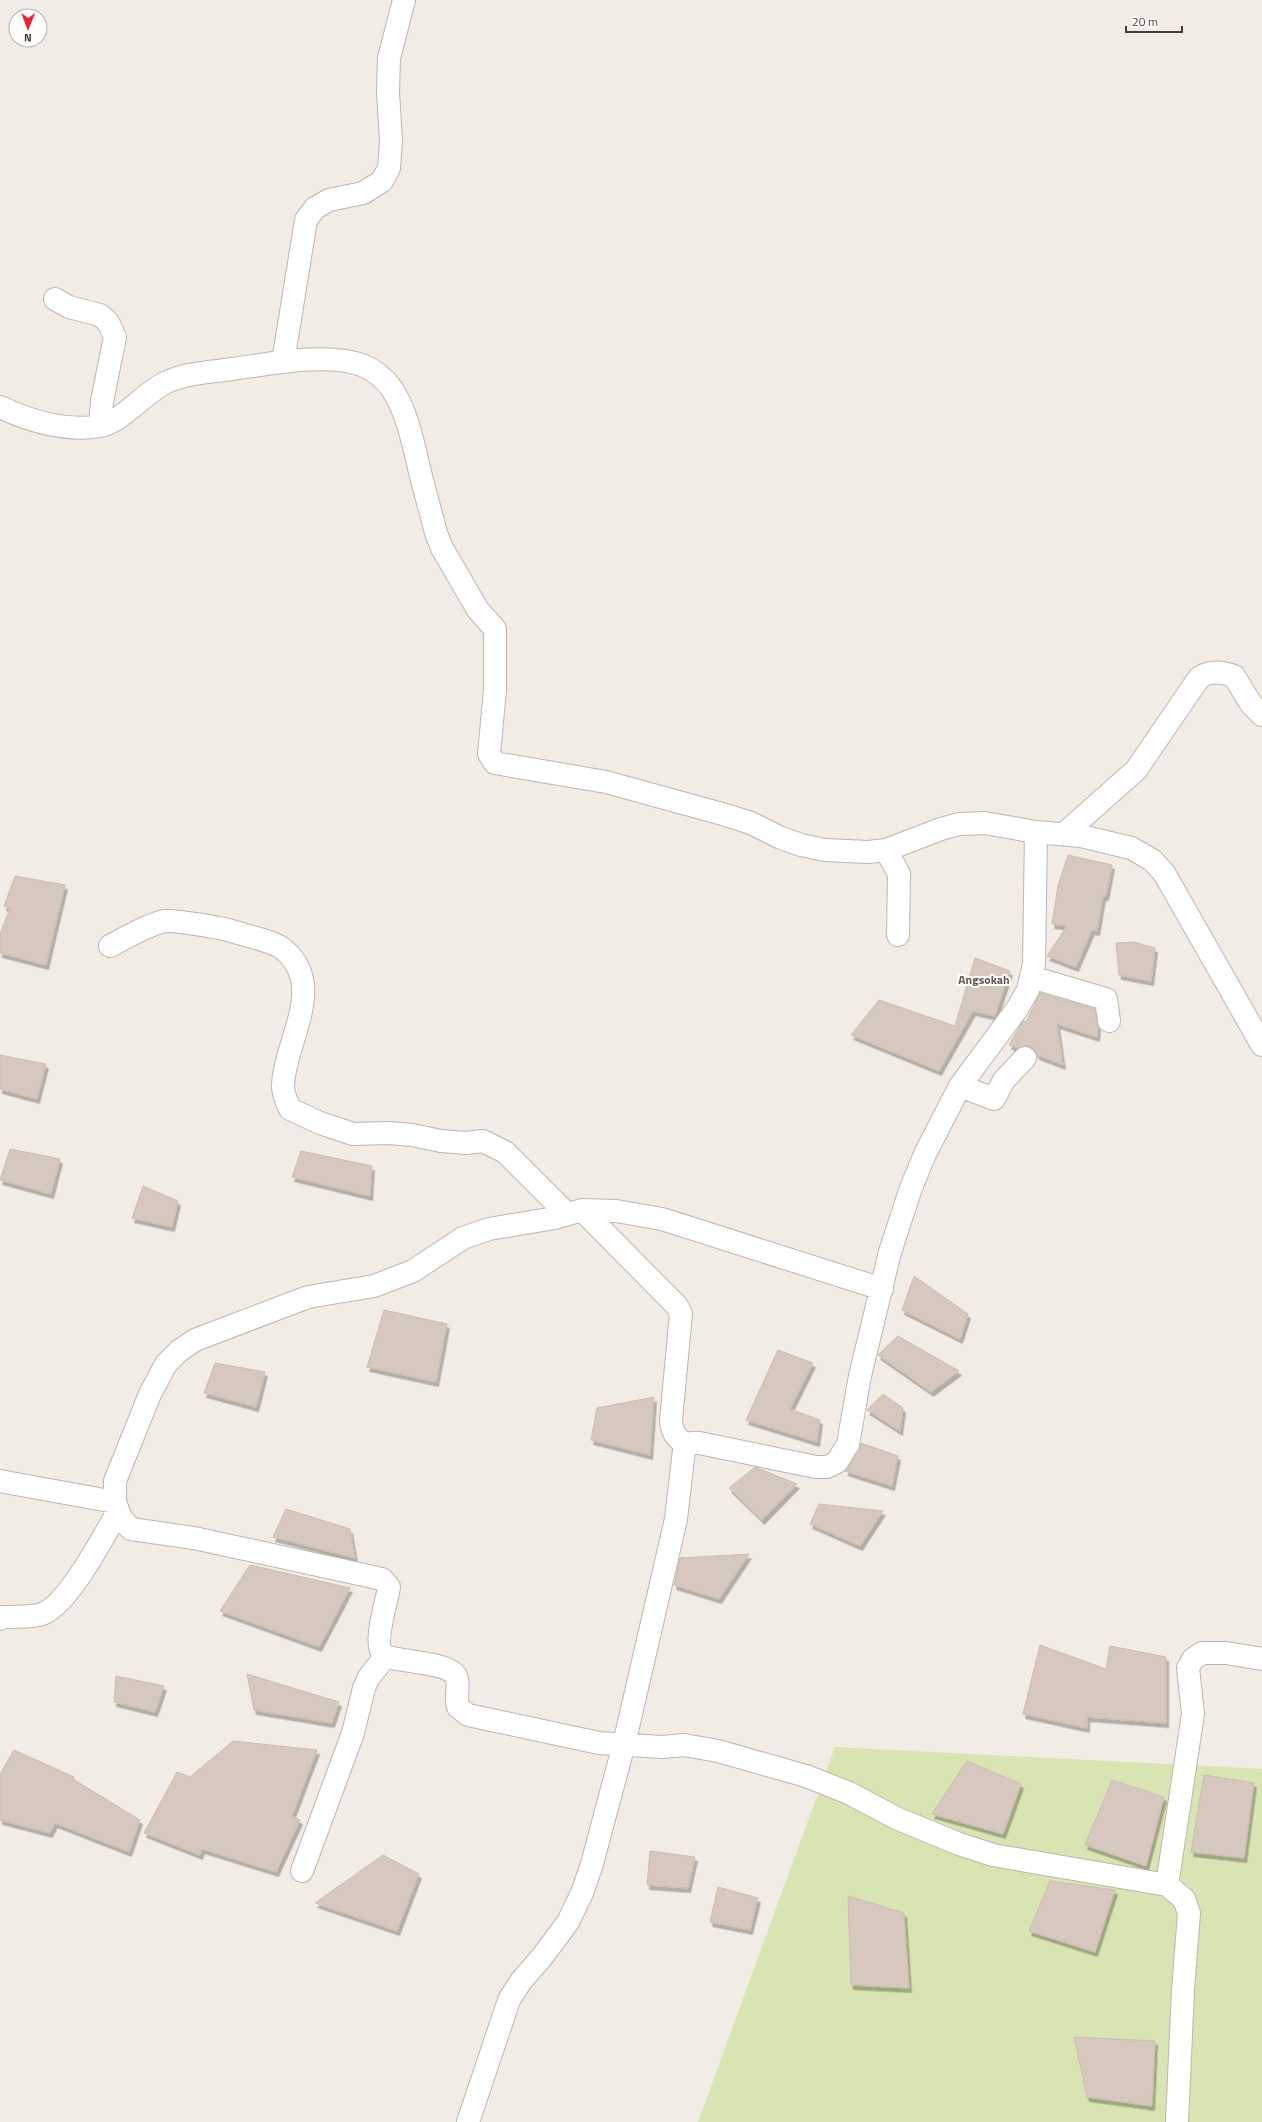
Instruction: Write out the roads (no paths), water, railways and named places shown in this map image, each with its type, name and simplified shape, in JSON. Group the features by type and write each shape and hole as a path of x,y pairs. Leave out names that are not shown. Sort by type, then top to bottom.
{"street":[{"path":"283,362 306,220 316,208 329,200 363,193 382,180 389,168 391,141 388,92 389,58 404,0"},
{"path":"55,299 70,307 100,316 108,322 115,336 102,401 100,426"},
{"path":"0,407 28,418 54,425 74,428 100,426 117,417 164,383 199,374 283,362 330,360 361,365 383,378 398,399 408,423 436,533 442,548 478,610 495,629 495,690 489,754 495,763 606,782 751,823 781,838 801,845 845,852 886,850 941,829 959,824 985,823 1036,832 1081,836 1132,848 1152,860 1164,873 1262,1045"},
{"path":"1064,834 1136,770 1199,678 1205,673 1223,672 1234,676 1251,704 1262,714"},
{"path":"468,2122 509,2000 521,1981 542,1957 568,1922 582,1893 624,1744 676,1519 683,1455 687,1445 691,1442 699,1443 816,1467 827,1466 837,1462 848,1444 860,1376 890,1252 911,1188 925,1154 960,1086 1017,1009 1028,990 1034,964 1036,832"},
{"path":"1094,853 1132,848"},
{"path":"886,850 899,874 898,935"},
{"path":"110,946 128,936 165,921 227,929 282,948 300,967 304,997 297,1031 285,1072 283,1087 285,1098 290,1109 320,1123 353,1134 389,1133 412,1135 441,1141 466,1143 482,1141 505,1152 575,1212 677,1306 680,1314 671,1420 672,1431 677,1438 687,1445"},
{"path":"1031,977 1106,999 1109,1021"},
{"path":"960,1086 994,1099 1004,1080 1025,1058"},
{"path":"882,1289 662,1219 616,1210 575,1212 489,1229 463,1238 413,1271 374,1286 308,1297 195,1340 179,1350 166,1364 150,1394 124,1456 115,1481 117,1507 125,1524 131,1529 194,1538 382,1579 389,1587 379,1647 386,1656 434,1666 453,1672 457,1678 458,1707 468,1715 577,1739 662,1747 684,1745 718,1751 806,1776 849,1793 958,1844 993,1855 1167,1885 1184,1899 1189,1913 1183,1990 1177,2122"},
{"path":"0,1481 117,1507"},
{"path":"0,1619 2,1617 43,1614 64,1598 95,1552 117,1507"},
{"path":"1167,1885 1193,1714 1188,1668 1193,1659 1202,1653 1226,1653 1262,1659"},
{"path":"302,1871 353,1733 364,1688 369,1677 386,1656"}],"district":[{"name":"Angsokah","path":"984,979"}]}
